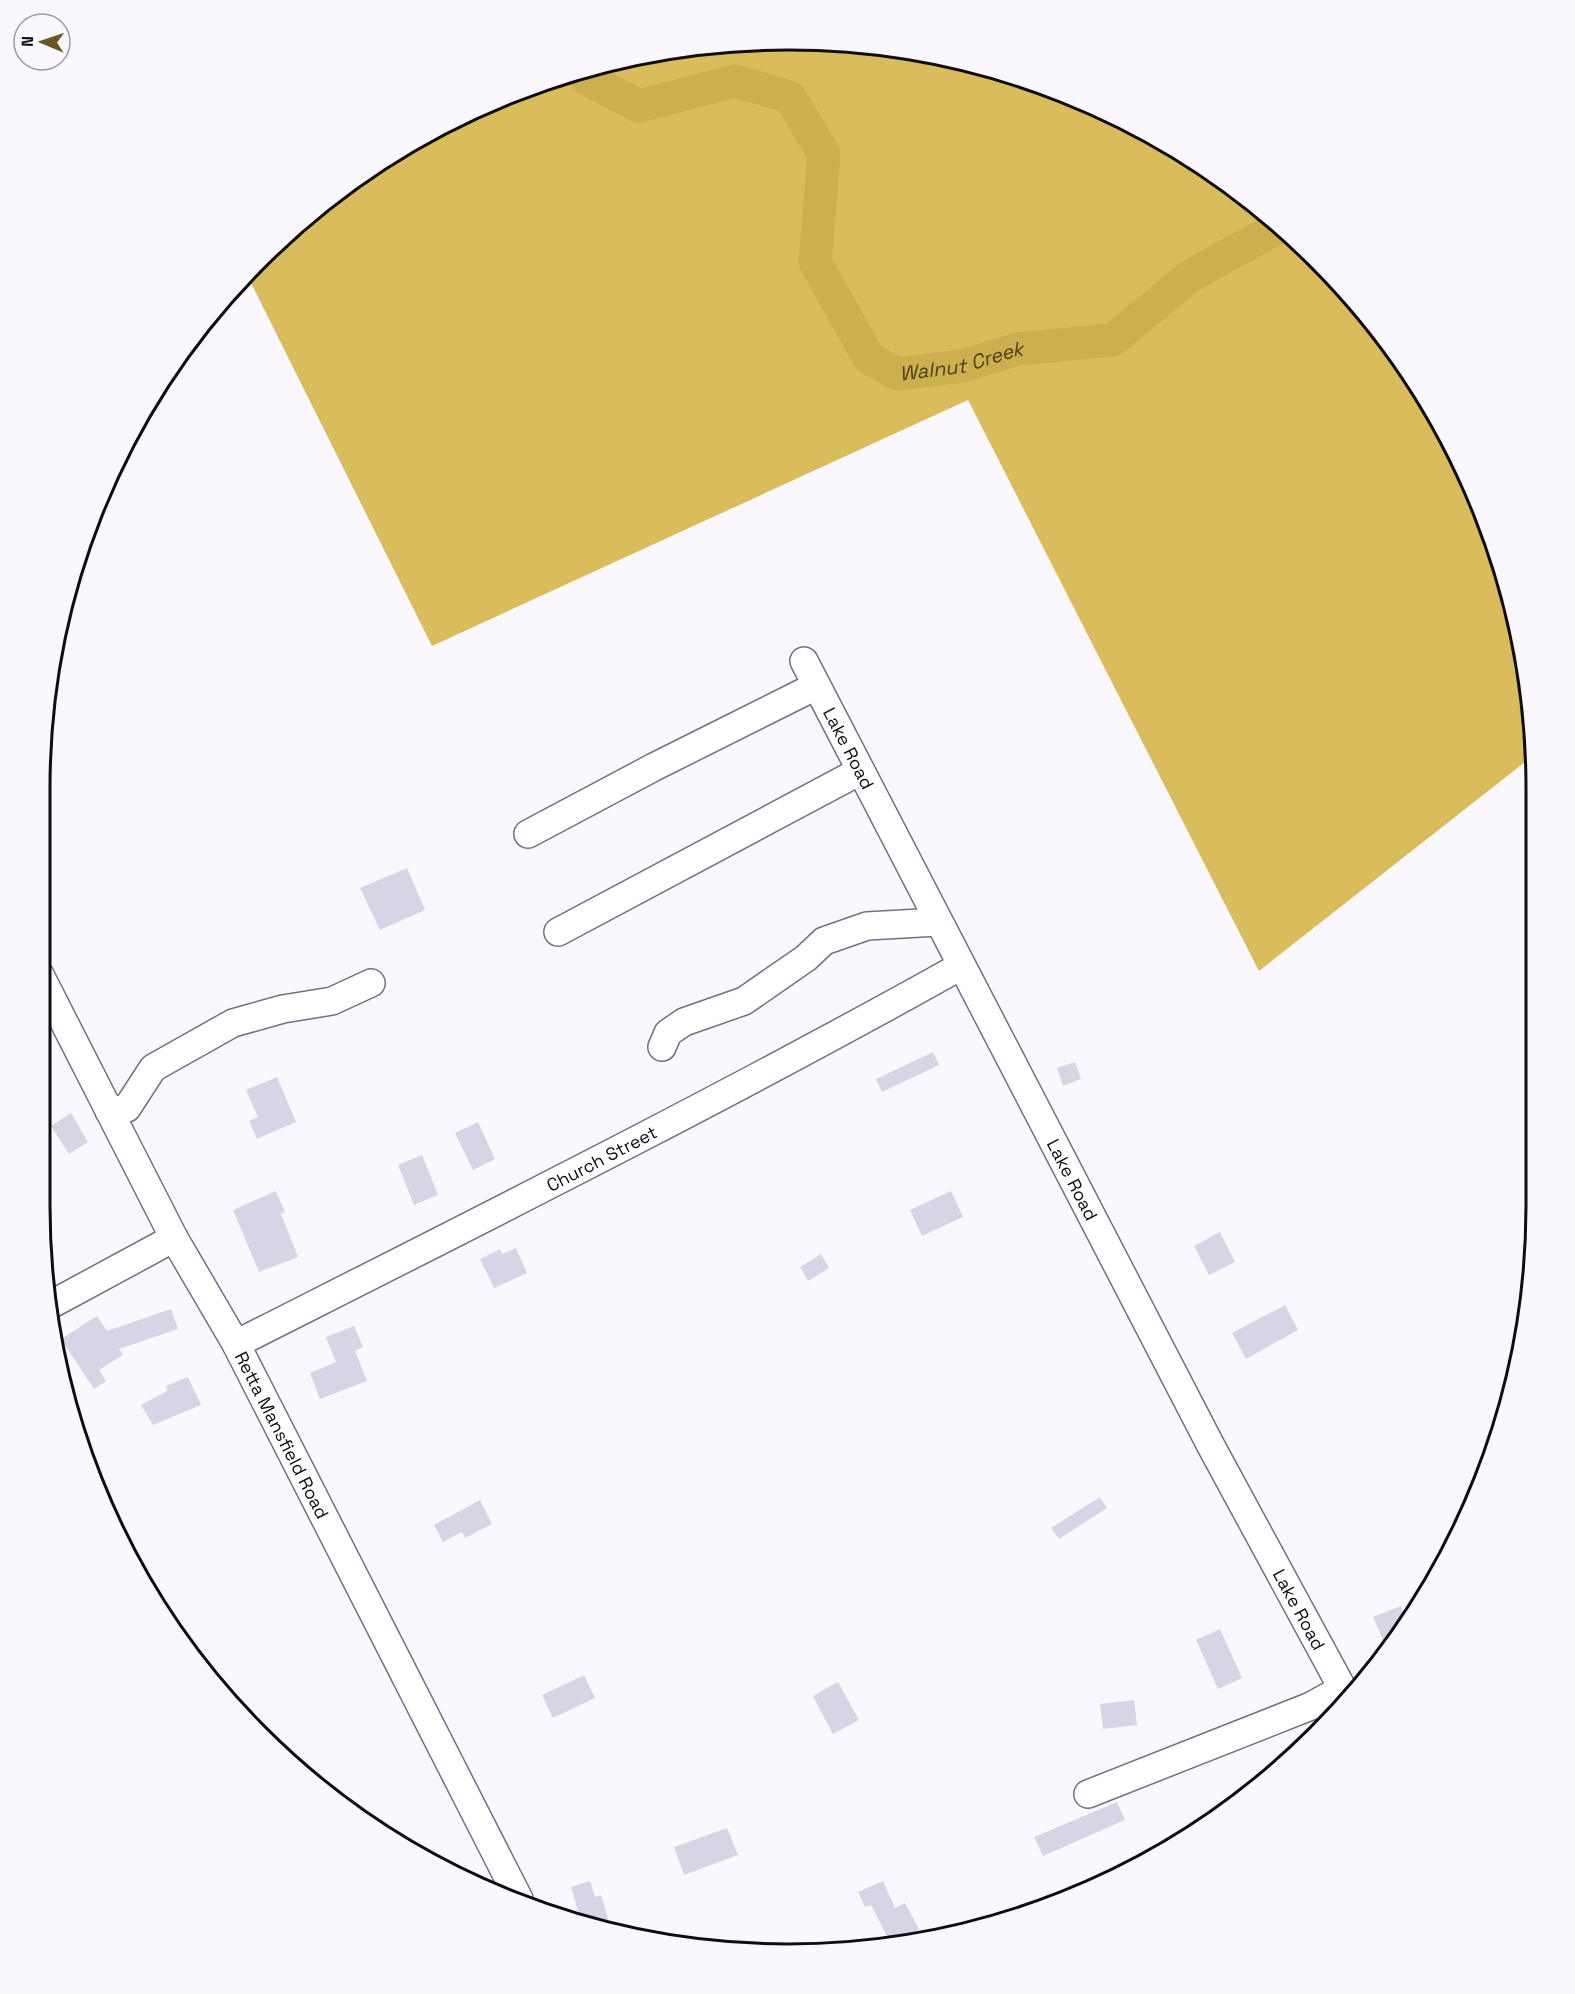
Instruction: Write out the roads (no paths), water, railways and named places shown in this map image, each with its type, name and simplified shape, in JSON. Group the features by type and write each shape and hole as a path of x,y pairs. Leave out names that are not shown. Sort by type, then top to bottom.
{"street":[{"name":"Lake Road","path":"804,662 1211,1446 1344,1690"},
{"path":"528,834 654,767 816,686"},
{"path":"558,932 860,771"},
{"path":"662,1047 668,1033 684,1022 744,1001 788,972 824,942 867,926 938,922"},
{"name":"Church Street","path":"236,1344 551,1185 851,1027 961,966"},
{"path":"109,1111 127,1108 153,1068 233,1023 282,1009 332,1001 371,983"},
{"name":"Retta Mansfield Road","path":"49,1012 109,1111 174,1238 236,1344 515,1892"},
{"path":"56,1302 174,1238"},
{"path":"1088,1794 1343,1692"}],"waterway":[{"name":"Walnut Creek","path":"586,78 639,106 735,81 790,97 824,154 815,262 869,358 897,374 962,366 1017,349 1113,340 1190,276 1272,231"}]}
